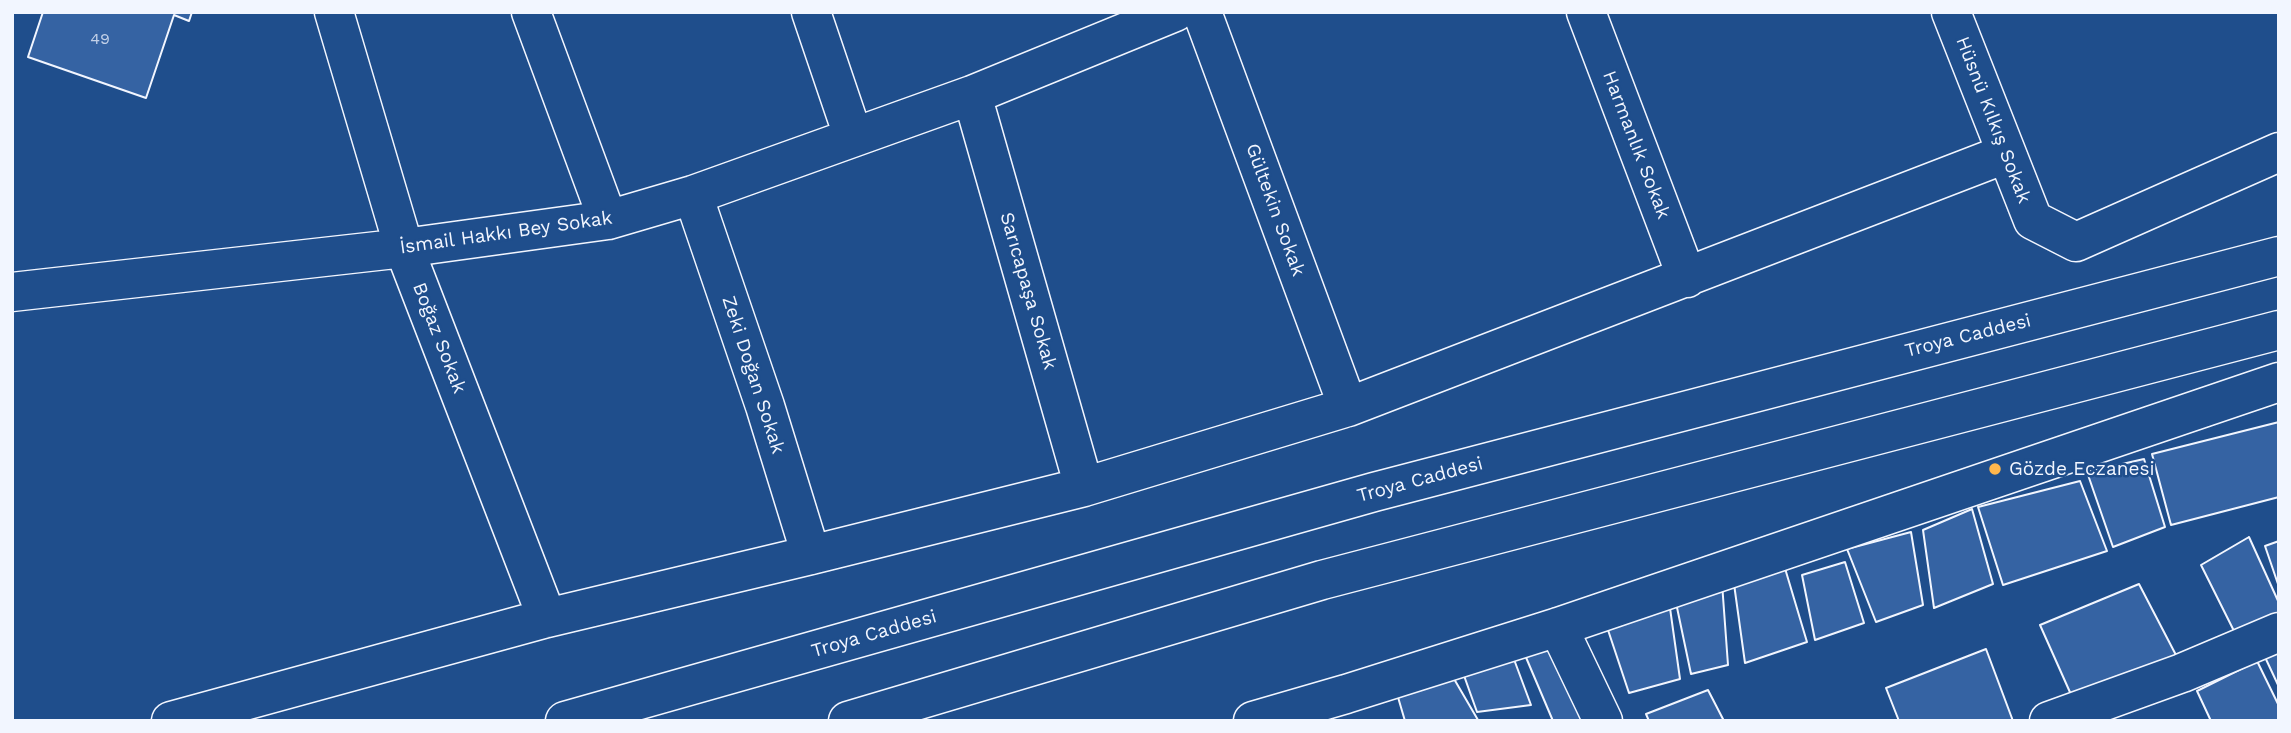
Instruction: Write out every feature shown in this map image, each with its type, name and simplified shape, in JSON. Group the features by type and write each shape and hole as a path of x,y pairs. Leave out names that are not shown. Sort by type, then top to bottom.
{"street":[{"name":"Boğaz Sokak","path":"334,12 404,248 547,618"},
{"path":"531,12 608,220"},
{"path":"811,12 853,136"},
{"name":"İsmail Hakkı Bey Sokak","path":"12,292 404,248 608,220 693,195 972,94 1175,12"},
{"name":"Gültekin Sokak","path":"1202,12 1348,407"},
{"name":"Harmanlık Sokak","path":"1586,12 1686,278"},
{"name":"Hüsnü Kılkış Sokak","path":"1951,12 2032,220 2076,242 2279,152"},
{"name":"Sarıcapaşa Sokak","path":"972,94 1084,487"},
{"path":"171,721 547,618 1084,487 1348,407 2006,153"},
{"name":"Zeki Doğan Sokak","path":"693,195 765,406 811,555"},
{"name":"Troya Caddesi","path":"565,721 1374,492 2279,256"},
{"path":"848,721 1322,580 2279,330"},
{"path":"1253,721 1351,708 1558,627 2279,382"},
{"path":"1558,627 1603,721"},
{"path":"2049,721 2182,673 2279,632"}],"building":[{"path":"43,12 192,12 189,21 174,15 146,98 28,57"},
{"path":"2279,422 2279,497 2171,525 2152,454"},
{"path":"2144,459 2165,527 2113,547 2087,472"},
{"path":"2080,481 2107,551 2003,585 1978,507"},
{"path":"1972,509 1993,584 1934,608 1923,530"},
{"path":"1911,532 1923,605 1876,622 1847,549"},
{"path":"2249,537 2279,603 2279,615 2235,633 2201,565"},
{"path":"2279,541 2279,587 2265,546"},
{"path":"1845,562 1864,623 1815,640 1802,575"},
{"path":"1784,565 1807,642 1745,663 1734,584"},
{"path":"1722,583 1728,665 1691,674 1675,598"},
{"path":"2139,584 2177,657 2073,699 2040,625"},
{"path":"1669,601 1680,679 1629,693 1605,621"},
{"path":"1557,642 1593,721 1553,721 1522,648"},
{"path":"1986,649 2013,721 1899,721 1886,688"},
{"path":"2279,651 2279,687 2264,655"},
{"path":"1512,654 1531,705 1477,712 1462,670"},
{"path":"2257,661 2279,706 2279,721 2211,721 2197,691"},
{"path":"1450,672 1478,720 1405,721 1395,687"},
{"path":"1708,690 1724,721 1649,721 1646,714"}],"place":[{"name":"Gözde Eczanesi","path":"1995,469"}]}
